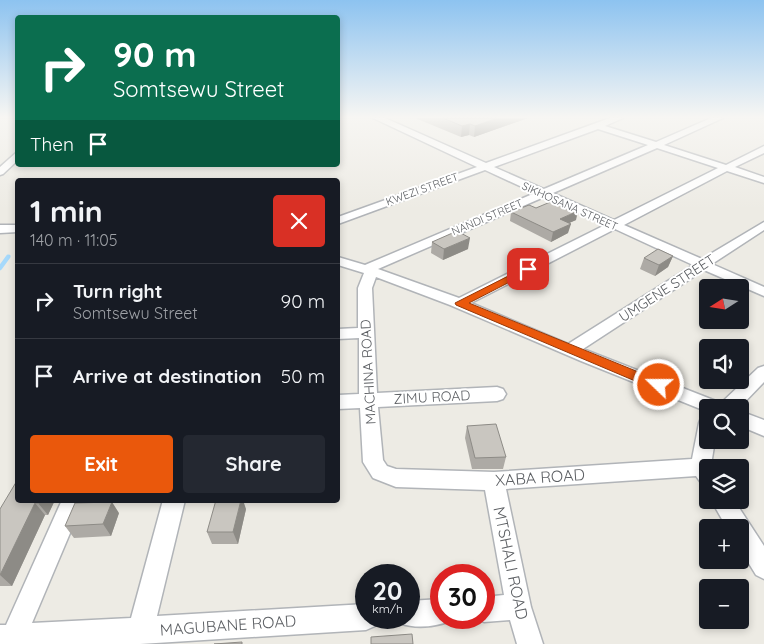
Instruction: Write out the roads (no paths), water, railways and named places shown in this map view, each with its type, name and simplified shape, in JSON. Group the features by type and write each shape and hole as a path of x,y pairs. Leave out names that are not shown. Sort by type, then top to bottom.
{"street":[{"name":"SIKHOSANA STREET","path":"443,148 764,292"},
{"name":"KWEZI STREET","path":"340,220 535,148"},
{"name":"NANDI STREET","path":"368,270 649,148"},
{"path":"666,148 764,180"},
{"path":"460,303 764,149"},
{"path":"0,172 15,157"},
{"name":"UMGENE STREET","path":"570,350 764,225"},
{"path":"0,229 15,228"},
{"path":"340,262 460,303 699,403"},
{"name":"MACHINA ROAD","path":"368,270 365,288 368,400 373,462 380,472"},
{"path":"340,334 365,333"},
{"path":"729,399 764,372"},
{"name":"ZIMU ROAD","path":"340,402 497,394"},
{"path":"749,422 764,428"},
{"name":"XABA ROAD","path":"380,472 396,478 494,481 699,472"},
{"name":"MTSHALI ROAD","path":"494,481 519,607 530,644"},
{"path":"7,637 72,503"},
{"path":"140,631 173,503"},
{"path":"749,543 764,567"},
{"path":"495,608 519,607"},
{"name":"MAGUBANE ROAD","path":"7,637 355,618"}],"waterway":[{"path":"0,268 8,257"}]}
